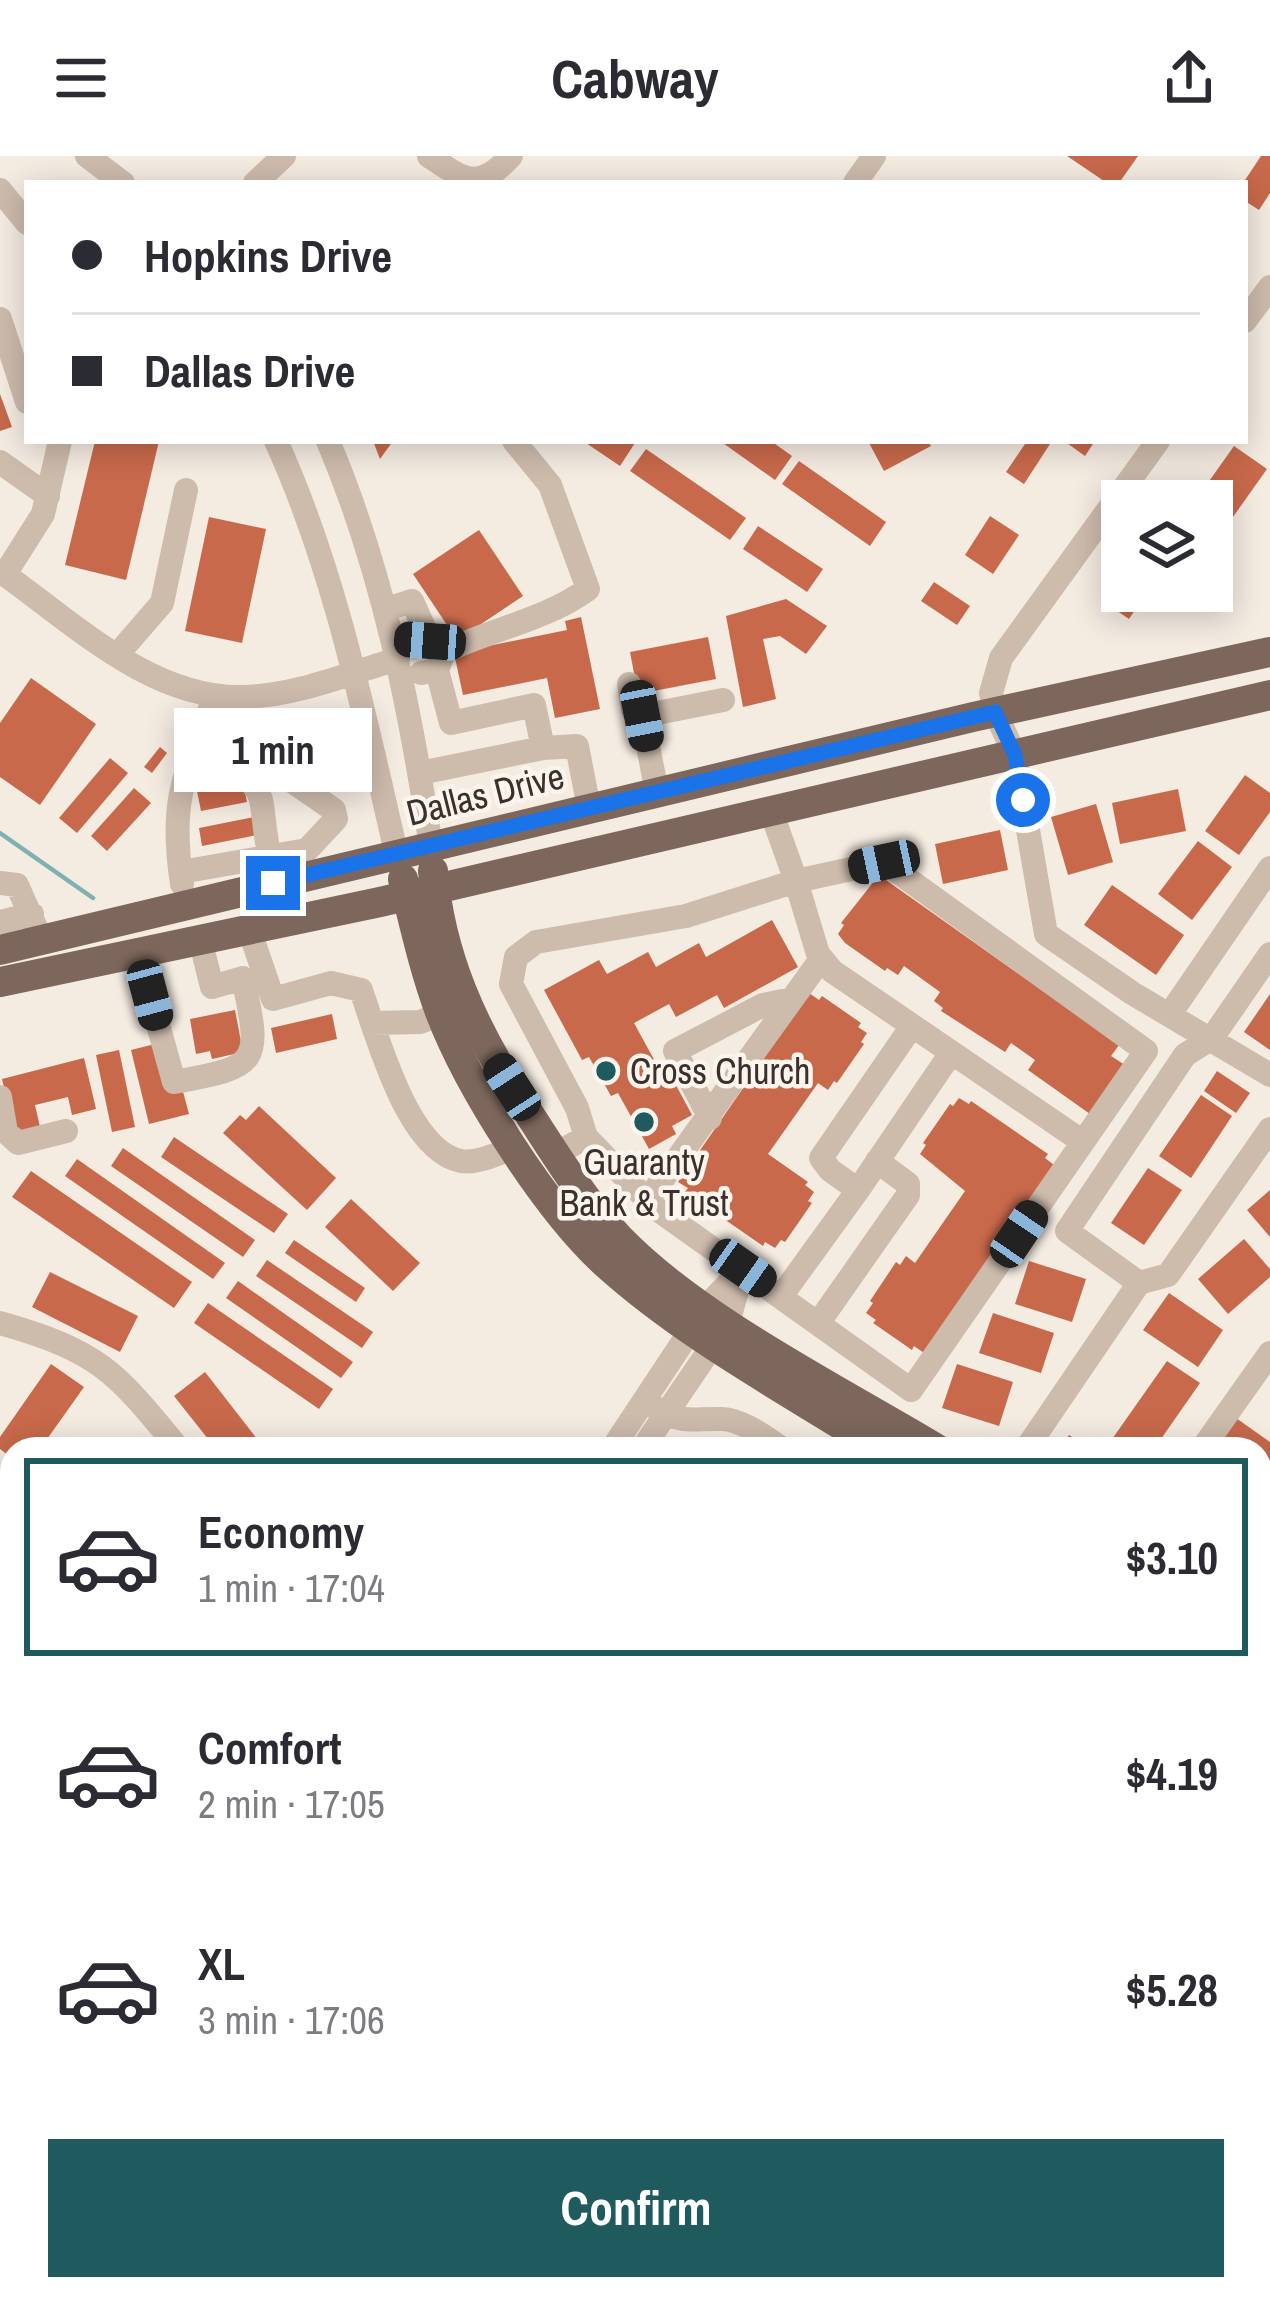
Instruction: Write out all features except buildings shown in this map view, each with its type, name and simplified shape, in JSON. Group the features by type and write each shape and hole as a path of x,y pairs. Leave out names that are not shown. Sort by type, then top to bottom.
{"main road":[{"name":"Dallas Drive","path":"18,934 184,904 273,869 397,856 995,712 1270,652"},
{"path":"18,934 12,980 771,812 1270,695"},
{"path":"771,812 769,792 777,785 867,761 883,741"},
{"path":"431,847 420,891 441,1014 490,1111 564,1221 606,1264 915,1437"},
{"path":"397,856 420,891 455,982 490,1054 583,1195 620,1239 710,1325 864,1437"}],"street":[{"path":"87,156 119,180"},
{"path":"429,156 468,180"},
{"path":"476,180 487,178 511,156"},
{"path":"258,180 278,157"},
{"path":"0,190 24,219"},
{"path":"1248,317 1270,287"},
{"path":"0,319 24,393"},
{"path":"59,444 43,514 3,572 117,655 160,680 214,696 277,694 398,658 437,654 502,626 562,608 588,589 550,485 516,444"},
{"path":"277,444 314,528 397,856"},
{"path":"329,444 387,609 431,847"},
{"path":"1156,444 1000,658 991,693 1015,755 1046,934 1132,993 1270,1075"},
{"path":"0,463 49,496"},
{"path":"117,655 162,604 186,490"},
{"path":"387,609 412,601 437,654 459,764"},
{"path":"398,658 437,654"},
{"path":"629,683 633,710 642,716 723,700"},
{"path":"184,904 175,821 214,696"},
{"path":"452,723 531,704 536,707 543,748"},
{"path":"642,716 657,792"},
{"path":"181,872 273,869 307,850 336,819 334,810 205,721"},
{"path":"420,773 543,748 577,746 589,808"},
{"path":"194,750 249,777 264,795 273,869"},
{"path":"771,812 821,959 832,971 1083,1142"},
{"path":"884,862 1147,1052 911,1390 647,1201 586,1137 577,1108 511,984 516,957 536,942 686,916 796,881 884,862"},
{"path":"1170,1014 1270,868"},
{"path":"0,883 17,885 18,934"},
{"path":"138,953 173,1082 231,1072 246,1061 254,1044 249,929"},
{"path":"200,939 212,987 254,976"},
{"path":"1139,1282 1067,1231 1185,1055 1212,1038 1270,954"},
{"path":"647,1201 821,959"},
{"path":"254,976 272,999 331,983 361,990 407,1108 446,1155 474,1161 515,1147"},
{"path":"710,1118 675,1051 764,1005 792,999"},
{"path":"372,1024 420,1022 441,1014"},
{"path":"858,1190 821,1158 911,1026"},
{"path":"782,1295 951,1053"},
{"path":"0,1097 6,1132 18,1143 66,1131"},
{"path":"1034,1437 1139,1282 1168,1275 1270,1129"},
{"path":"556,1154 586,1137"},
{"path":"819,1322 908,1195 908,1184 878,1161"},
{"path":"624,1437 655,1407 743,1268"},
{"path":"0,1323 54,1338 95,1358 127,1386 169,1437"},
{"path":"1210,1437 1270,1353"},
{"path":"646,1437 655,1407"},
{"path":"655,1407 699,1423 726,1418 761,1437"}],"waterway":[{"path":"0,833 93,898"}],"place":[{"name":"Cross Church","path":"606,1071"},
{"name":"Guaranty Bank & Trust","path":"644,1122"}],"route":[{"path":"273,883 995,712 1015,755 1023,800"}]}
